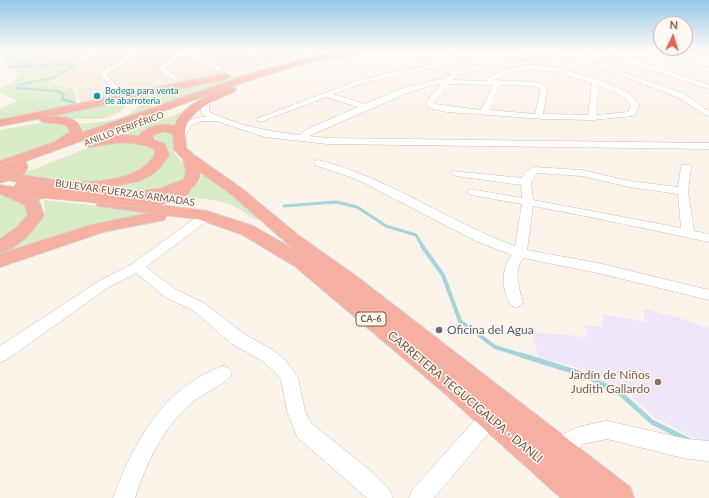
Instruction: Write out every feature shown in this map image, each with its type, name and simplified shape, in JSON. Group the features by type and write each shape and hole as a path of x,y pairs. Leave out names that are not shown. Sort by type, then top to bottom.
{"highway":[{"path":"0,123 242,73"},
{"name":"ANILLO PERIFÉRICO","path":"5,169 36,154 262,73"},
{"name":"ANILLO PERIFÉRICO","path":"5,169 78,146 278,73"},
{"path":"231,89 199,105 190,112 182,122 179,136 180,149 189,158 236,192 292,239"},
{"path":"0,128 40,120 98,122 124,114 130,110 131,103 123,98"},
{"path":"36,154 66,140 76,133 76,127 73,123 68,122"},
{"path":"148,140 145,136 156,130 168,128 179,136"},
{"path":"68,186 102,185 120,181 145,172 157,163 162,155 160,147 148,140 119,139 78,146"},
{"path":"7,188 143,199 163,196 190,184 194,171 189,158"},
{"name":"BULEVAR FUERZAS ARMADAS","path":"5,169 10,177 68,186 167,197 212,206 258,223 292,239"},
{"path":"0,247 22,232 36,215 32,202 7,188"},
{"name":"BULEVAR FUERZAS ARMADAS","path":"7,188 204,215 247,230"},
{"path":"0,261 86,230 109,224 142,218 204,215"},
{"name":"CARRETERA TEGUCIGALPA - DANLI","path":"247,230 263,238 303,263 490,417 584,498"},
{"name":"CARRETERA TEGUCIGALPA - DANLI","path":"292,239 349,281 561,450 618,498"}],"street":[{"path":"105,73 104,75 123,98"},
{"path":"167,73 175,79"},
{"path":"260,119 361,82 394,73"},
{"path":"498,83 492,82 490,79 503,73"},
{"path":"456,74 447,81 430,102 432,106 441,109 538,116 592,118 631,114 635,106 630,98 621,92 562,73"},
{"path":"618,73 680,95 709,115"},
{"path":"666,73 709,87"},
{"path":"301,139 308,132 365,106 404,91 436,82 447,81 535,84 545,88 538,116"},
{"path":"484,112 498,83"},
{"path":"592,118 595,83"},
{"path":"680,95 702,93"},
{"path":"328,95 365,106"},
{"path":"212,99 206,104 204,110 205,113 214,119"},
{"path":"179,136 189,123 200,119 214,119 265,134 301,139 383,142 709,146"},
{"path":"318,163 360,178 480,238 520,253 598,268 709,295"},
{"path":"686,167 683,192 688,235"},
{"path":"516,302 510,278 513,262 520,253 528,202 526,182 529,174 534,170 582,173 629,184 683,192"},
{"path":"456,173 526,182"},
{"path":"471,192 591,213 688,235 709,238"},
{"path":"0,355 104,284 137,267 204,215"},
{"path":"137,267 170,293 199,307 238,339 267,355 280,366 289,378 296,411 304,430 364,480 382,498"},
{"path":"124,498 133,470 146,443 164,418 188,393 206,381 223,373"},
{"path":"420,498 490,417"},
{"path":"561,450 578,436 607,430 687,449 709,451"}],"shaded area":[{"path":"73,73 225,73 81,105 77,89 50,83"},
{"name":"Jardín de Niños Judith Gallardo","path":"643,309 677,317 709,328 709,442 702,442 655,418 629,394 585,369 539,358 532,332 587,337 584,325 602,327 603,314 645,322"}],"green space":[{"path":"18,73 71,73 49,83 69,87 75,90 77,106 0,120 0,109 17,101 0,92 0,88 15,82"},
{"path":"248,73 255,73 79,134 82,130 82,126 79,124 112,120 129,114 135,110 139,104 134,98"},
{"path":"120,100 125,103 126,106 122,111 102,119 35,119"},
{"path":"188,110 175,127 142,136 111,138"},
{"path":"47,122 61,122 72,128 68,134 51,145 0,163 0,130"},
{"path":"163,132 172,134 175,154 186,166 191,176 165,194 100,187 160,166 166,160 169,150 166,145 152,137 156,133"},
{"path":"126,140 153,146 158,156 143,169 133,175 108,182 94,183 65,181 25,176 24,173 90,147"},
{"path":"202,169 262,220 252,217 223,202 176,196 191,189 198,183 202,175"},
{"path":"0,195 26,205 30,212 26,225 0,243"},
{"path":"44,200 161,213 0,258 0,252 29,233 45,215"}],"waterway":[{"path":"61,73 55,77 19,85 17,88 56,91 64,94 62,99"},
{"path":"62,99 75,103"},
{"path":"284,206 336,202 357,207 386,226 416,235 423,247"},
{"path":"422,246 443,275 460,321 495,347 524,356"},
{"path":"521,355 585,375 621,394 652,422 690,441"}],"place":[{"name":"Bodega para venta de abarroteria","path":"97,96"},
{"name":"Oficina del Agua","path":"439,330"},
{"name":"Jardín de Niños Judith Gallardo","path":"658,382"}]}
